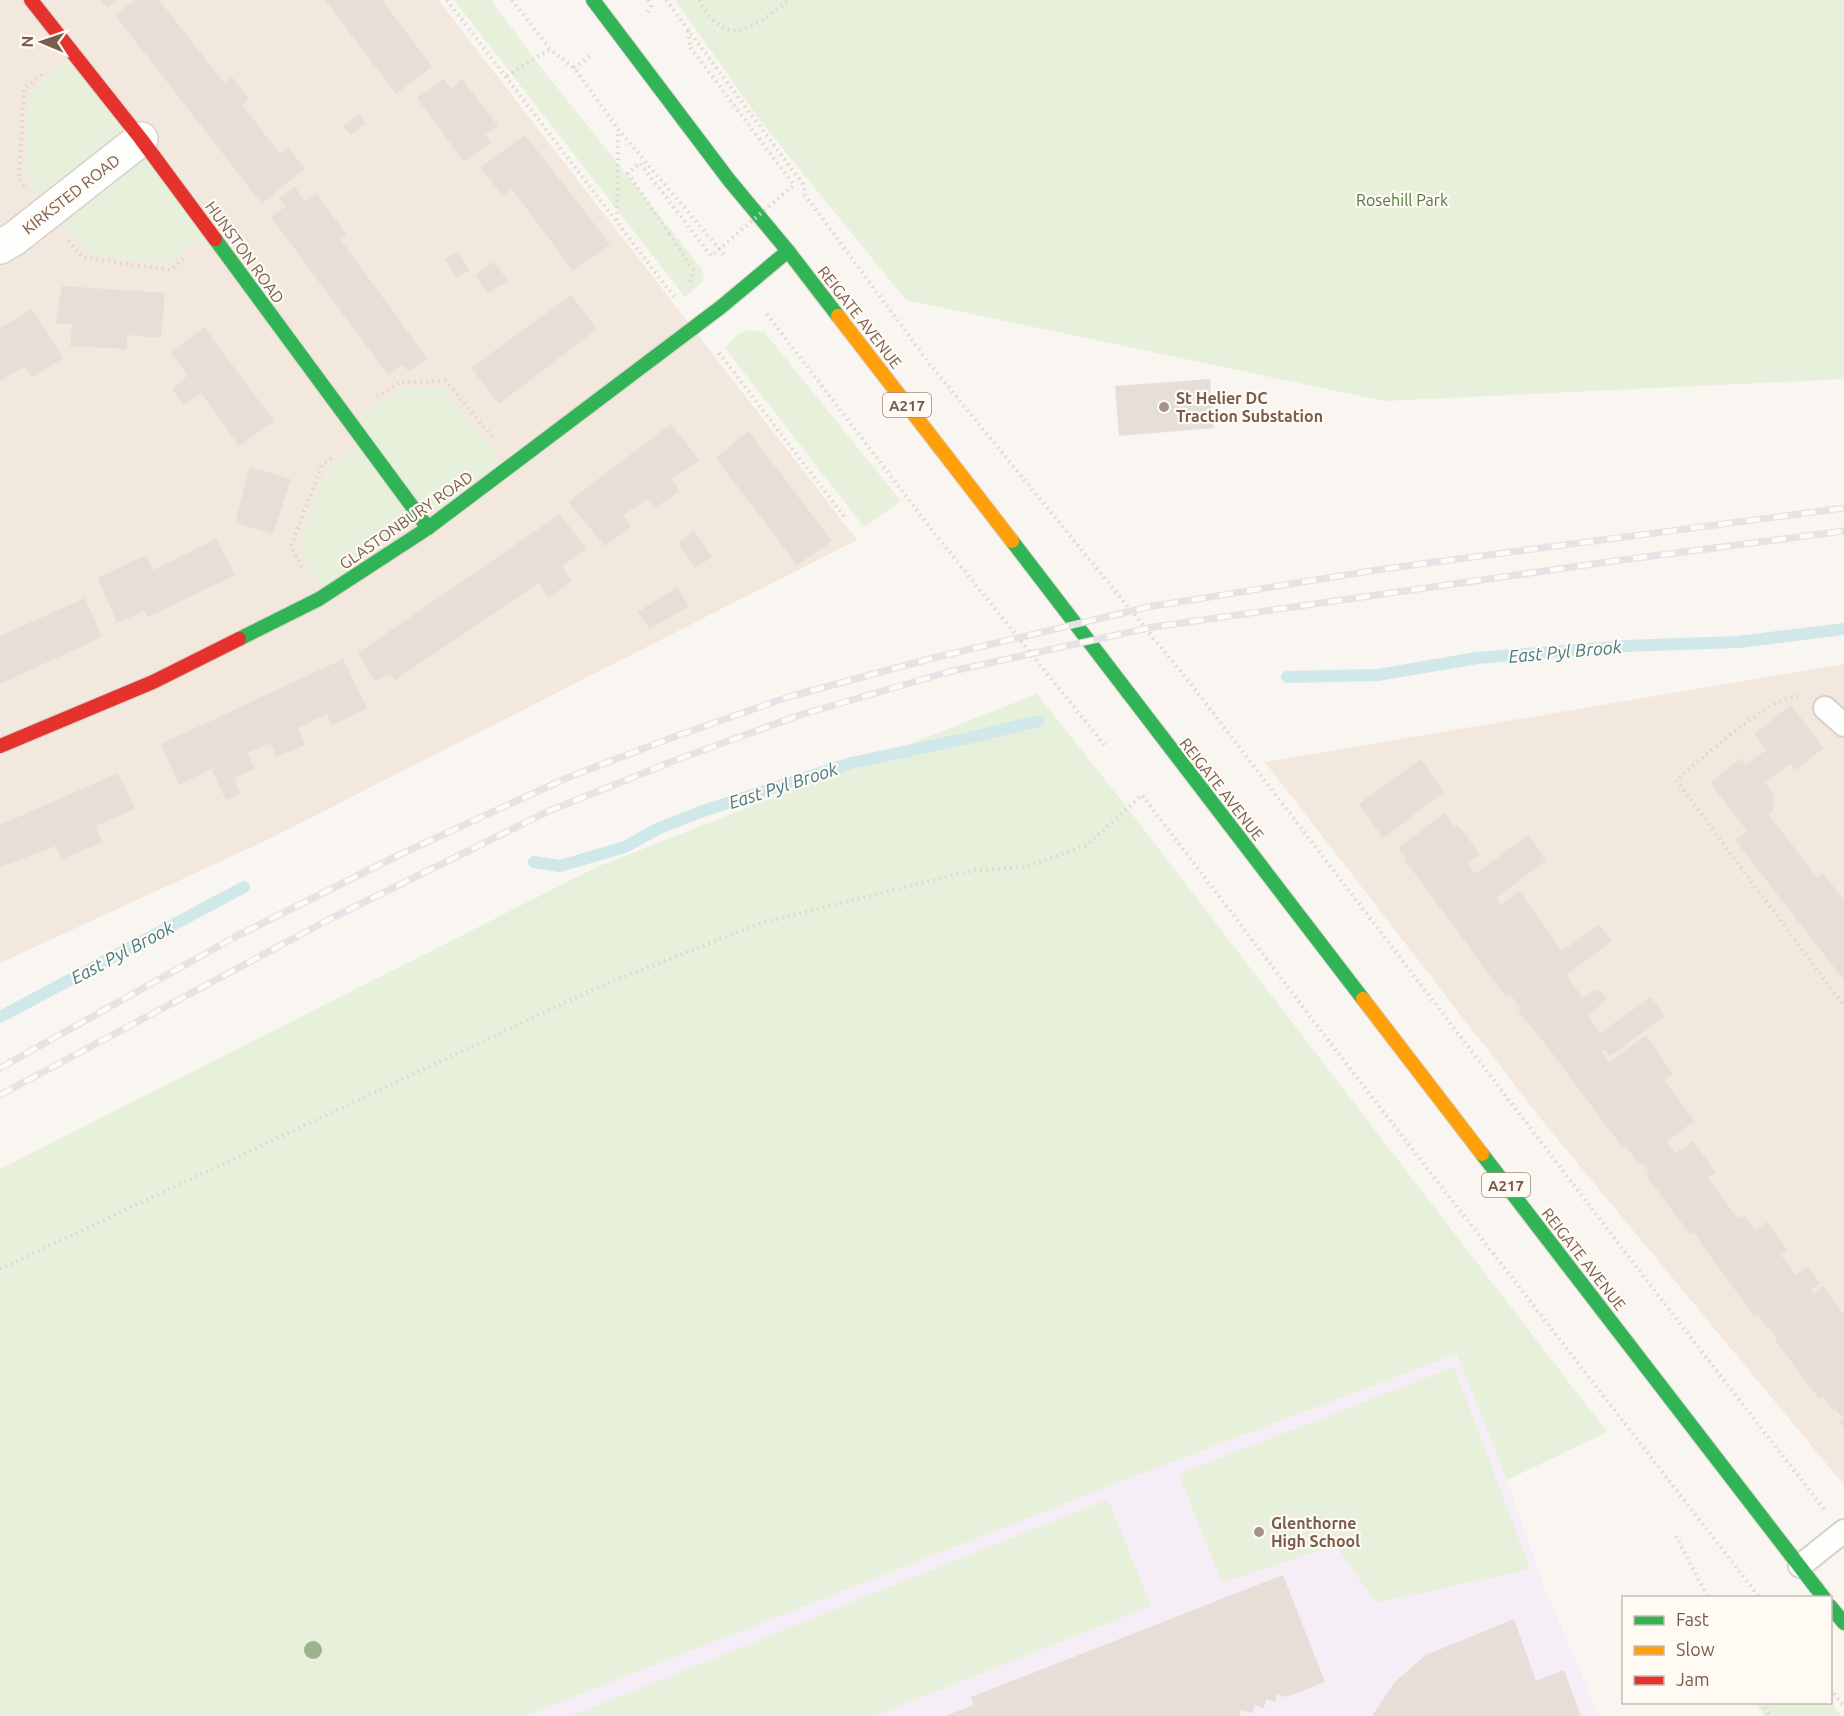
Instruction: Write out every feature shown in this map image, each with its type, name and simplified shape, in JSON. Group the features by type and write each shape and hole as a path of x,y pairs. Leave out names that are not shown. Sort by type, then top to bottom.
{"main road":[{"name":"HUNSTON ROAD","path":"32,0 141,139 428,528"},
{"name":"REIGATE AVENUE","path":"593,0 729,180 788,251 1822,1596"},
{"name":"GLASTONBURY ROAD","path":"0,746 153,682 319,599 428,528 697,325 788,251"},
{"path":"1832,1608 1844,1623"}],"street":[{"name":"KIRKSTED ROAD","path":"0,247 15,238 141,139"}],"lane":[{"path":"1825,708 1844,725"},
{"path":"1800,1566 1843,1532"}],"path":[{"path":"447,0 846,519"},
{"path":"512,0 550,49 574,68 618,129 721,251"},
{"path":"647,15 651,6 648,0"},
{"name":"REIGATE AVENUE","path":"666,0 803,184 804,195 929,363 1191,684 1647,1281 1843,1532"},
{"path":"699,0 716,23 734,31 755,26 789,0"},
{"path":"680,303 690,284 693,270 628,173 640,163 711,256 794,185 690,47 688,31"},
{"path":"507,76 550,49"},
{"path":"617,220 618,129"},
{"path":"775,325 923,517 1106,747"},
{"path":"346,418 400,382 446,381 513,463"},
{"path":"319,599 291,546 322,465 361,438"},
{"path":"1825,708 1803,696 1789,697 1756,716 1676,780 1844,1006"},
{"path":"0,1269 596,988 750,927 975,870 1026,867 1087,845 1142,795 1334,1048 1758,1596"},
{"path":"1676,1536 1707,1596"},
{"path":"1832,1691 1844,1706"}],"shaded area":[{"path":"0,0 438,0 857,540 267,840 0,963"},
{"path":"1844,664 1844,1485 1545,1124 1265,762"},
{"name":"Glenthorne High School","path":"1458,1354 1507,1480 1543,1584 1599,1716 525,1716 1127,1479"}],"green space":[{"path":"454,0 491,0 539,65 702,269 704,280 685,297"},
{"name":"Rosehill Park","path":"675,0 1844,0 1844,379 1384,401 906,300 762,123"},
{"path":"70,58 205,236 168,265 87,252 26,176 29,91"},
{"path":"747,330 764,332 901,501 864,527 725,348 738,334"},
{"path":"443,387 502,463 321,588 299,544 329,467 372,436 359,417 405,388"},
{"path":"1037,694 1607,1432 1507,1480 1457,1354 1127,1479 525,1716 0,1716 0,1169 599,866"},
{"path":"1454,1367 1530,1569 1376,1603 1336,1545 1222,1583 1179,1474"},
{"path":"1108,1499 1151,1606 874,1716 571,1716"},
{"path":"1832,1703 1841,1716 1764,1716 1758,1704"}],"building":[{"path":"100,0 116,0 107,8"},
{"path":"135,0 159,0 225,84 232,77 249,99 242,105 280,154 288,148 305,168 262,204 115,15"},
{"path":"325,0 382,0 432,67 396,94"},
{"path":"444,79 451,89 462,79 498,126 485,135 491,143 464,162 417,98"},
{"path":"359,114 365,123 351,135 343,126"},
{"path":"525,135 610,244 573,271 512,189 503,196 480,168"},
{"path":"295,187 305,202 316,193 346,234 340,239 427,358 409,371 401,365 388,375 271,217 286,206 279,198"},
{"path":"458,252 470,270 457,278 445,259"},
{"path":"494,262 508,281 488,293 475,275"},
{"path":"62,286 165,293 161,338 127,335 127,349 70,346 72,324 55,324"},
{"path":"571,295 597,329 499,404 471,368"},
{"path":"32,309 63,358 32,378 25,366 0,381 0,328"},
{"path":"204,327 274,421 239,446 201,393 184,405 172,389 188,375 171,353"},
{"name":"St Helier DC Traction Substation","path":"1210,379 1214,428 1119,436 1115,386"},
{"path":"671,424 699,460 671,479 680,491 656,507 648,499 623,515 631,526 605,546 568,502"},
{"path":"748,431 832,541 797,565 716,458"},
{"path":"250,467 291,479 273,534 235,523"},
{"path":"560,514 586,549 562,566 572,581 548,598 539,583 395,680 390,674 375,682 358,653"},
{"path":"694,531 712,557 695,568 678,543"},
{"path":"216,539 235,575 148,617 144,611 117,623 98,578 146,555 153,570"},
{"path":"677,587 689,606 650,629 638,612"},
{"path":"85,598 102,637 0,684 0,636"},
{"path":"343,659 367,708 332,725 327,714 298,728 305,745 276,757 271,743 247,753 255,769 234,778 240,793 226,800 211,769 179,785 161,744"},
{"path":"1791,705 1824,748 1795,770 1790,764 1765,783 1774,794 1773,810 1768,814 1817,877 1823,873 1844,900 1844,980 1735,840 1747,831 1710,783 1741,758 1746,765 1766,750 1754,734"},
{"path":"1421,759 1444,792 1383,838 1359,804"},
{"path":"118,773 135,809 96,826 102,842 62,859 56,846 0,867 0,825"},
{"path":"1445,813 1455,827 1458,825 1480,854 1467,863 1475,874 1528,835 1546,860 1496,898 1501,905 1519,891 1562,951 1599,924 1612,941 1566,975 1583,998 1593,991 1602,992 1607,999 1588,1016 1600,1033 1651,997 1665,1016 1610,1056 1604,1049 1601,1051 1609,1063 1646,1035 1673,1074 1664,1080 1694,1121 1667,1141 1668,1143 1676,1154 1693,1141 1716,1172 1708,1178 1738,1219 1745,1216 1755,1231 1767,1222 1787,1250 1780,1254 1796,1275 1808,1267 1820,1283 1811,1290 1813,1294 1823,1286 1844,1315 1844,1428 1839,1421 1843,1418 1835,1408 1832,1410 1823,1397 1819,1399 1775,1340 1777,1338 1769,1326 1768,1328 1757,1314 1754,1316 1693,1232 1690,1234 1646,1175 1650,1172 1642,1162 1639,1165 1625,1145 1622,1147 1518,1011 1521,1009 1510,994 1506,997 1404,859 1406,857 1398,848"},
{"path":"1283,1575 1325,1682 1286,1697 1277,1694 1275,1702 1266,1699 1264,1708 1255,1705 1252,1713 1241,1710 1239,1716 945,1716 974,1705 971,1697"},
{"path":"1514,1619 1536,1681 1564,1670 1581,1716 1372,1716 1395,1682 1426,1655"}],"waterway":[{"name":"East Pyl Brook","path":"1287,677 1378,675 1477,658 1625,646 1738,642 1844,629"},
{"name":"East Pyl Brook","path":"534,862 560,866 625,847 657,829 703,811 851,763 1038,721"},
{"name":"East Pyl Brook","path":"0,1017 244,887"}],"railway":[{"path":"0,1068 235,937 403,853 569,777 788,697 933,658 1148,607 1383,569 1844,508"},
{"path":"0,1095 328,920 549,811 676,760 800,715 948,672 1153,627 1607,562 1844,531"}],"traffic: fast":[{"path":"593,0 729,180 838,316"},
{"path":"215,239 428,528"},
{"path":"239,639 319,599 428,528 721,307 788,251"},
{"path":"1012,541 1363,999"},
{"path":"1482,1154 1822,1596"},
{"path":"1832,1608 1844,1623"}],"traffic: slow":[{"path":"838,316 1012,541"},
{"path":"1363,999 1482,1154"}],"traffic: jam":[{"path":"31,0 141,139 215,239"},
{"path":"0,746 153,682 239,639"}],"place":[{"name":"St Helier DC Traction Substation","path":"1164,407"},
{"name":"Glenthorne High School","path":"1259,1532"}]}
